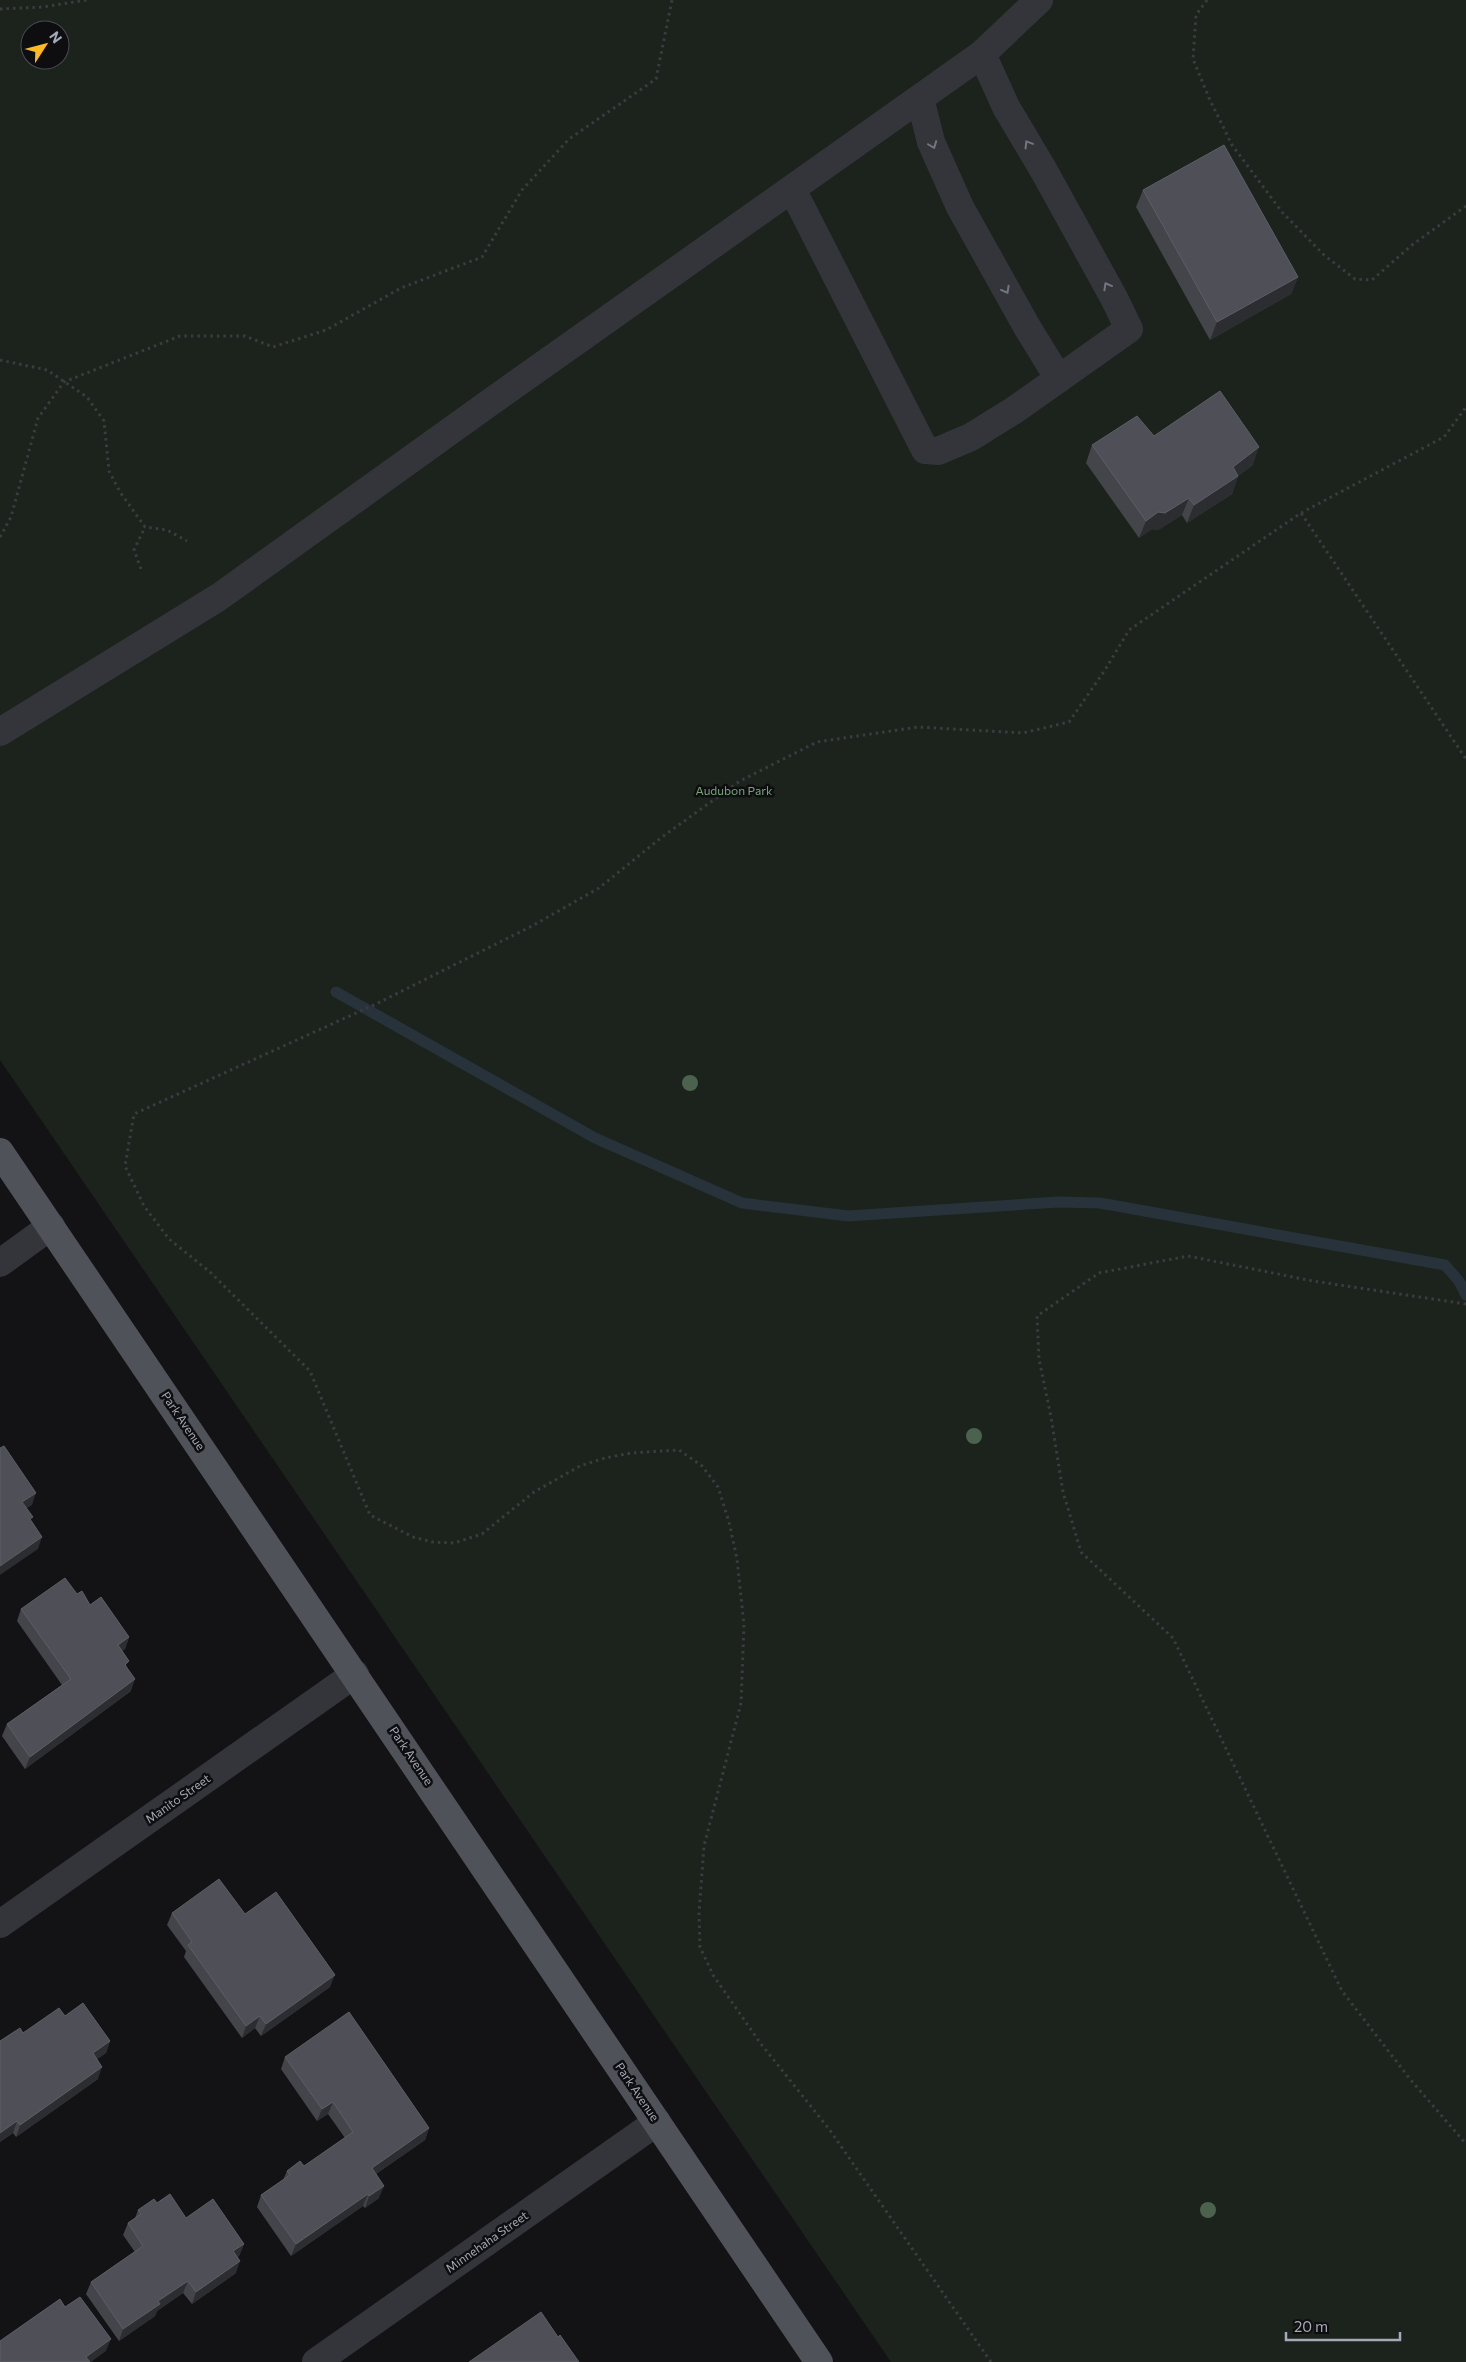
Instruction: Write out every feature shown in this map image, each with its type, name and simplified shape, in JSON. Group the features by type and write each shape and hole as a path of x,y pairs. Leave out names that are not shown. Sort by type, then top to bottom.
{"main road":[{"name":"Park Avenue","path":"0,1152 819,2362"}],"street":[{"path":"0,732 219,598 484,406 982,54 1039,0"},
{"path":"792,189 925,450 938,451 971,436 1014,411 1129,330 1100,273 1006,107 982,54"},
{"path":"920,98 931,142 960,207 1059,379"},
{"path":"0,1263 51,1226"},
{"name":"Manito Street","path":"0,1924 355,1674"},
{"name":"Minnehaha Street","path":"316,2362 658,2122"}],"path":[{"path":"0,9 43,7 87,0"},
{"path":"0,537 11,517 38,418 64,382 180,336 245,336 273,347 326,330 401,288 482,257 522,190 569,139 656,80 672,0"},
{"path":"1207,0 1196,15 1193,59 1209,98 1232,145 1282,212 1324,255 1355,279 1372,280 1412,245 1466,206"},
{"path":"0,360 47,370 87,397 104,421 109,471 120,492 145,527 168,530 187,541"},
{"path":"991,2362 828,2129 761,2044 713,1975 700,1947 699,1913 704,1846 741,1704 744,1625 737,1560 729,1522 718,1488 713,1480 702,1466 679,1450 631,1453 605,1458 580,1466 534,1492 482,1534 454,1543 432,1542 413,1536 370,1515 310,1372 210,1272 169,1239 144,1206 125,1166 134,1114 376,1004 532,926 599,888 662,837 740,781 817,742 918,727 1023,734 1069,722 1105,670 1129,630 1301,513 1444,437 1466,407"},
{"path":"1301,513 1466,758"},
{"path":"141,569 134,550 145,527"},
{"path":"1466,1304 1313,1281 1188,1256 1099,1273 1037,1316 1039,1358 1063,1492 1081,1552 1173,1638 1342,1991 1410,2079 1466,2144"}],"green space":[{"name":"Audubon Park","path":"0,0 1466,0 1466,2362 891,2362 0,1060"}],"building":[{"path":"1224,145 1298,277 1217,322 1143,190"},
{"path":"1220,391 1259,447 1233,467 1238,476 1194,505 1189,498 1165,513 1158,512 1146,521 1092,445 1137,416 1154,436"},
{"path":"4,1446 36,1493 22,1502 33,1517 30,1519 42,1537 0,1566 0,1448"},
{"path":"65,1578 77,1594 82,1591 90,1605 101,1597 129,1637 118,1645 129,1661 125,1665 135,1679 30,1757 7,1724 71,1679 21,1609"},
{"path":"219,1879 245,1914 276,1892 335,1975 266,2024 260,2016 246,2026 188,1945 192,1942 172,1913"},
{"path":"83,2003 110,2041 93,2053 102,2067 20,2125 17,2121 0,2133 0,2041 20,2028 23,2033 59,2008 65,2016"},
{"path":"349,2012 429,2128 372,2168 384,2186 369,2196 368,2194 296,2244 261,2195 290,2175 287,2171 300,2161 304,2166 353,2132 333,2102 322,2109 285,2057"},
{"path":"170,2194 186,2218 213,2199 244,2244 233,2251 240,2261 196,2292 188,2281 158,2301 160,2304 123,2329 91,2282 143,2246 128,2223 141,2214 138,2210 154,2199 157,2203"},
{"path":"80,2297 111,2339 86,2357 90,2362 0,2362 0,2341 60,2299 65,2307"},
{"path":"541,2312 558,2337 560,2335 579,2362 469,2362"}],"waterway":[{"path":"336,992 595,1138 742,1203 848,1216 1059,1202 1100,1203 1445,1265 1459,1281 1466,1295"}]}
